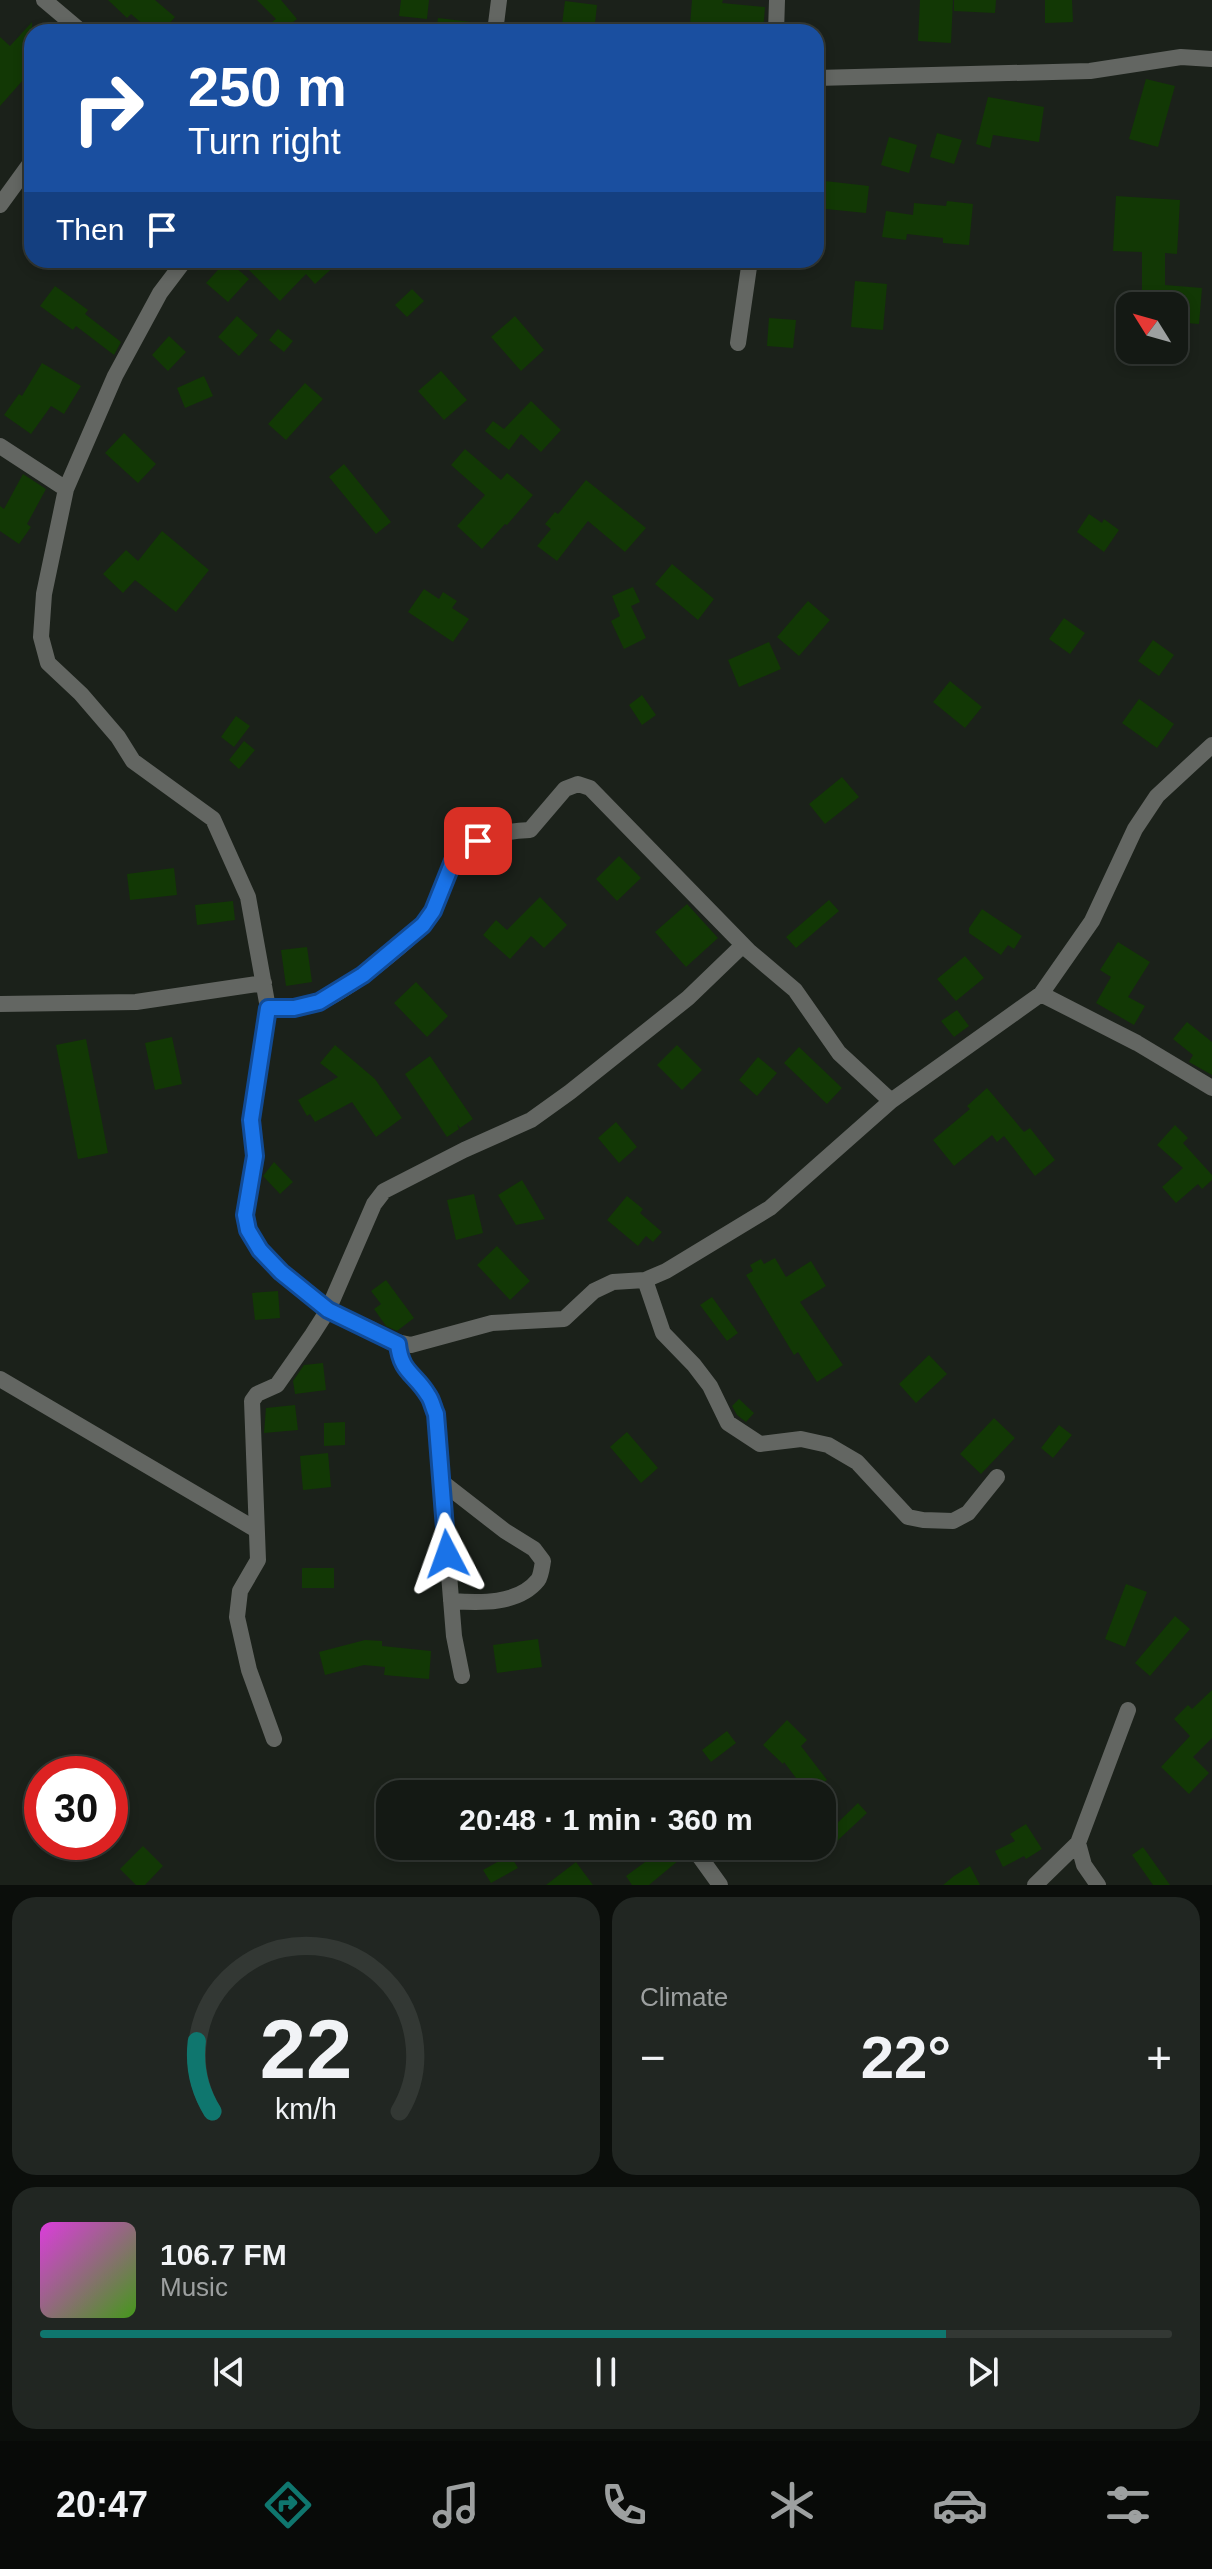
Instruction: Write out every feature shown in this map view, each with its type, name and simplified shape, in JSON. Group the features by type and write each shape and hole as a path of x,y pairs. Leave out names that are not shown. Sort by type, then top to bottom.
{"street":[{"path":"44,0 72,24"},
{"path":"496,24 499,0"},
{"path":"776,24 777,0"},
{"path":"824,78 1090,71 1181,57 1212,59"},
{"path":"0,205 24,172"},
{"path":"179,268 160,293 115,376 66,489 44,594 41,637 48,663 81,694 118,737 133,761 213,819 248,897 268,1008 251,1120 255,1156 245,1215 248,1230 260,1250 281,1272 328,1310 398,1344 435,1340 492,1323 564,1319 594,1291 613,1282 645,1280 666,1271 770,1208 891,1101 1041,994 1092,921 1135,829 1157,796 1212,745"},
{"path":"738,343 749,268"},
{"path":"0,446 66,489"},
{"path":"268,1008 294,1008 319,1002 363,975 423,925 433,911 453,861 478,841 502,831 530,830 565,789 578,784 590,788 743,945 795,990 839,1053 891,1101"},
{"path":"274,1739 249,1670 237,1617 240,1591 258,1560 252,1401 257,1394 277,1385 328,1310 374,1204 384,1191 531,1120 688,998 743,945"},
{"path":"0,1004 136,1002 264,983"},
{"path":"1041,994 1137,1043 1212,1088"},
{"path":"645,1280 663,1333 710,1386 728,1423 760,1444 801,1439 828,1445 857,1462 908,1517 923,1520 953,1521 968,1513 997,1477"},
{"path":"398,1344 400,1359 407,1372 429,1395 436,1414 454,1636 462,1676"},
{"path":"0,1379 255,1529"},
{"path":"442,1482 505,1531 534,1549 543,1561 540,1579 519,1595 481,1603 451,1601"},
{"path":"1035,1885 1078,1843 1128,1710"},
{"path":"1078,1843 1084,1865 1098,1885"},
{"path":"702,1860 720,1885"}],"building":[{"path":"108,0 155,0 175,17 169,24 143,24 131,14 127,18"},
{"path":"257,0 281,0 297,19 290,24 274,24 276,19"},
{"path":"401,0 429,0 427,19 399,16"},
{"path":"692,0 723,0 722,3 765,7 764,24 690,24"},
{"path":"920,0 953,0 951,43 918,41"},
{"path":"954,0 996,0 995,13 954,11"},
{"path":"1045,0 1072,0 1073,22 1045,23"},
{"path":"565,1 597,5 595,24 562,24"},
{"path":"438,18 479,23 479,24 437,24"},
{"path":"24,31 24,79 0,106 0,37 10,46"},
{"path":"1146,79 1175,86 1158,147 1129,139"},
{"path":"988,97 1044,107 1039,142 993,135 990,148 976,144"},
{"path":"937,133 962,140 954,164 930,157"},
{"path":"889,137 917,145 909,173 881,165"},
{"path":"824,181 869,186 866,213 824,209"},
{"path":"1116,196 1180,200 1177,254 1165,253 1165,285 1202,288 1199,324 1188,323 1188,292 1142,292 1142,252 1113,251"},
{"path":"947,201 973,204 969,245 943,243 943,238 907,234 906,240 882,237 886,211 913,215 914,203 946,206"},
{"path":"220,268 236,268 249,279 228,302 206,283"},
{"path":"332,268 315,284 306,274 280,301 249,270"},
{"path":"855,281 887,284 883,330 851,327"},
{"path":"55,286 88,310 85,314 121,342 114,355 76,326 73,330 40,306"},
{"path":"412,289 424,301 407,317 395,305"},
{"path":"237,316 258,335 239,356 218,337"},
{"path":"515,316 544,350 521,371 491,337"},
{"path":"769,318 796,320 793,348 767,346"},
{"path":"278,329 293,341 284,352 269,340"},
{"path":"169,336 186,352 168,371 152,355"},
{"path":"42,363 81,386 64,414 51,406 31,434 4,415 19,394 22,396"},
{"path":"441,371 467,400 444,420 418,391"},
{"path":"204,376 213,396 185,408 177,388"},
{"path":"305,383 323,399 286,440 268,424"},
{"path":"531,401 561,430 541,452 521,434 509,450 485,431 493,421 504,429"},
{"path":"124,433 156,464 138,483 105,453"},
{"path":"465,449 501,480 507,473 533,495 482,549 457,526 485,495 451,465"},
{"path":"344,464 391,522 376,534 329,477"},
{"path":"23,474 46,489 27,524 31,527 19,544 0,531 0,506 4,509"},
{"path":"586,480 646,528 625,552 588,521 557,561 537,546 551,529 545,524 555,512 558,514"},
{"path":"1089,514 1102,523 1104,519 1119,530 1104,552 1077,532"},
{"path":"162,531 209,570 176,612 135,580 123,593 103,574 126,550 138,561"},
{"path":"672,564 714,599 698,620 655,584"},
{"path":"633,587 640,602 631,606 646,638 624,649 611,621 620,616 612,596"},
{"path":"424,589 439,599 443,592 457,601 452,608 469,619 453,642 408,612"},
{"path":"808,601 830,620 799,656 777,637"},
{"path":"1064,618 1085,633 1070,654 1049,639"},
{"path":"1153,640 1174,655 1159,676 1138,661"},
{"path":"769,642 781,669 739,687 728,660"},
{"path":"950,681 982,707 965,728 933,702"},
{"path":"642,695 656,715 642,725 629,705"},
{"path":"1139,699 1174,724 1157,748 1122,723"},
{"path":"236,716 250,726 234,747 221,737"},
{"path":"244,741 255,750 239,769 229,760"},
{"path":"842,777 859,797 825,824 809,804"},
{"path":"619,856 641,878 617,901 596,879"},
{"path":"174,868 177,895 130,900 127,874"},
{"path":"540,897 567,925 544,948 531,936 510,959 483,935 496,920 507,930"},
{"path":"829,900 839,911 796,948 786,937"},
{"path":"233,901 235,920 197,925 195,905"},
{"path":"687,904 718,938 686,967 655,932"},
{"path":"982,909 1022,936 1014,949 1008,945 1001,955 969,933"},
{"path":"1118,942 1150,962 1128,997 1145,1006 1134,1025 1096,1003 1111,977 1100,970"},
{"path":"307,947 312,982 286,986 281,950"},
{"path":"965,956 984,978 956,1001 937,979"},
{"path":"416,982 448,1016 427,1037 394,1003"},
{"path":"957,1010 969,1026 954,1037 941,1021"},
{"path":"1187,1022 1212,1042 1212,1075 1189,1062 1193,1055 1173,1039"},
{"path":"172,1037 182,1084 155,1090 145,1043"},
{"path":"86,1039 108,1153 78,1159 56,1045"},
{"path":"335,1045 375,1079 402,1118 376,1137 352,1102 315,1122 310,1114 307,1116 298,1100 338,1077 320,1063"},
{"path":"677,1045 702,1070 682,1090 657,1065"},
{"path":"799,1047 842,1088 827,1104 784,1063"},
{"path":"430,1056 473,1119 460,1128 457,1124 459,1129 447,1137 405,1074"},
{"path":"758,1057 777,1073 757,1096 739,1080"},
{"path":"987,1088 1024,1132 1030,1128 1055,1160 1035,1176 1004,1136 997,1142 992,1135 954,1166 933,1140 970,1109 967,1106"},
{"path":"616,1122 637,1147 619,1163 598,1138"},
{"path":"1175,1125 1188,1138 1183,1143 1212,1175 1212,1180 1202,1189 1198,1184 1176,1203 1162,1187 1183,1168 1157,1145"},
{"path":"274,1162 293,1182 280,1194 263,1176"},
{"path":"522,1180 545,1219 516,1225 498,1195"},
{"path":"474,1194 483,1233 456,1240 447,1200"},
{"path":"627,1196 643,1209 640,1213 662,1232 653,1242 646,1236 638,1246 607,1220"},
{"path":"497,1246 530,1281 510,1300 477,1265"},
{"path":"775,1258 786,1277 811,1261 826,1286 800,1302 843,1365 817,1382 798,1352 794,1355 746,1275 753,1271 750,1265 761,1259 764,1264"},
{"path":"386,1280 414,1318 397,1331 386,1326 374,1309 381,1304 371,1291"},
{"path":"278,1291 280,1318 255,1320 252,1293"},
{"path":"712,1297 738,1333 727,1341 700,1305"},
{"path":"929,1355 947,1374 916,1403 899,1384"},
{"path":"323,1363 326,1390 295,1394 293,1381 304,1365"},
{"path":"739,1399 754,1413 746,1422 732,1406"},
{"path":"295,1405 298,1430 264,1433 266,1408"},
{"path":"994,1418 1015,1438 981,1474 960,1454"},
{"path":"345,1422 345,1445 324,1446 324,1423"},
{"path":"1059,1425 1072,1435 1053,1458 1041,1448"},
{"path":"627,1432 658,1468 641,1483 610,1447"},
{"path":"328,1453 331,1487 303,1490 300,1456"},
{"path":"302,1568 334,1568 334,1588 302,1588"},
{"path":"1126,1584 1147,1592 1125,1647 1105,1639"},
{"path":"1175,1616 1190,1629 1150,1676 1135,1663"},
{"path":"538,1639 542,1667 497,1673 493,1645"},
{"path":"365,1640 382,1641 382,1646 431,1651 429,1679 384,1675 385,1667 364,1665 325,1675 319,1652"},
{"path":"1212,1690 1212,1738 1193,1757 1209,1773 1189,1794 1161,1767 1190,1736 1174,1719 1188,1705 1192,1709"},
{"path":"787,1720 807,1740 801,1746 827,1780 798,1780 784,1762 763,1745"},
{"path":"727,1731 736,1743 711,1762 702,1750"},
{"path":"858,1803 867,1813 837,1841 836,1824"},
{"path":"1026,1824 1042,1849 1003,1867 995,1851 1015,1841 1010,1834"},
{"path":"143,1846 163,1866 145,1885 136,1885 120,1869"},
{"path":"1143,1847 1170,1885 1153,1885 1132,1855"},
{"path":"501,1860 513,1860 518,1868 491,1883 483,1870"},
{"path":"648,1860 679,1860 649,1885 632,1885 626,1876"},
{"path":"576,1862 593,1885 546,1885"},
{"path":"970,1866 980,1885 943,1885 954,1876"}],"route":[{"path":"447,1554 440,1446 436,1414 429,1395 407,1372 400,1359 398,1344 328,1310 281,1272 260,1250 248,1230 245,1215 255,1156 251,1120 268,1008 294,1008 319,1002 363,975 423,925 433,911 453,861 478,841"}]}
